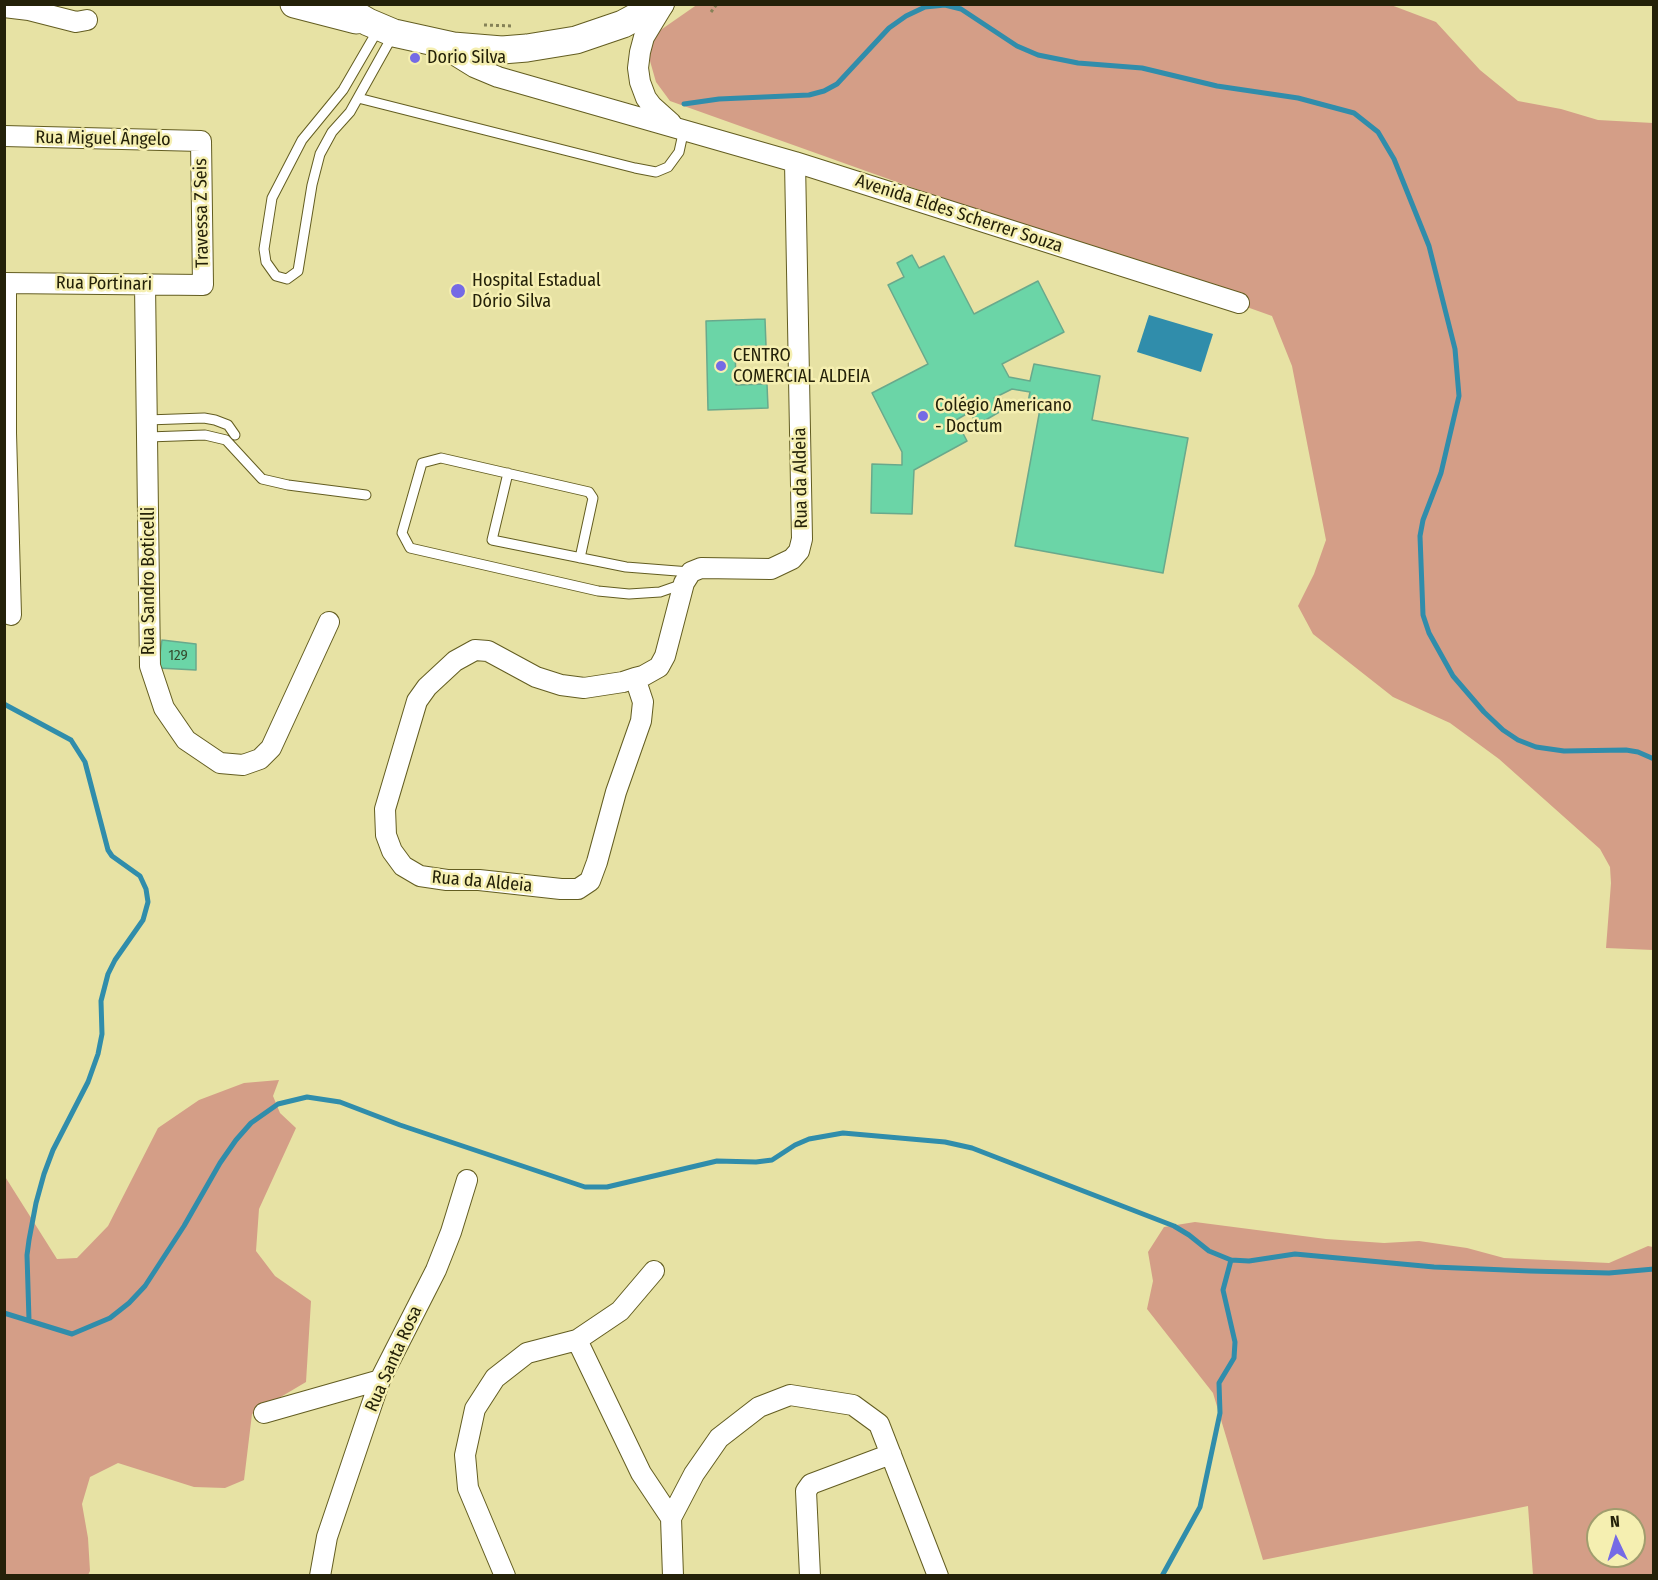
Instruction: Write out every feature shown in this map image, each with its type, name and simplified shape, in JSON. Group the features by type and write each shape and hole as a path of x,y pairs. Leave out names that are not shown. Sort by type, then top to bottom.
{"main road":[{"path":"294,4 429,41 461,47 502,50 576,40 623,24 662,4"},
{"path":"337,4 381,27"}],"street":[{"name":"Avenida Eldes Scherrer Souza","path":"662,4 642,44 638,60 639,76 642,91 652,106 667,121 681,128"},
{"path":"4,7 28,8 76,22 87,21"},
{"name":"Avenida Eldes Scherrer Souza","path":"429,41 474,67 498,77 795,162 1239,303"},
{"name":"Rua Miguel Ângelo","path":"4,136 201,141"},
{"name":"Travessa Z Seis","path":"201,141 203,285"},
{"name":"Rua da Aldeia","path":"634,678 643,702 641,721 616,792 590,881 578,890 479,880 447,880 420,876 403,866 392,851 386,835 385,809 417,700 427,687 455,662 475,650 488,651 536,677 561,685 584,688 634,678 658,667 665,656 687,578 701,568 771,569 792,559 798,551 802,539 795,162"},
{"path":"5,283 5,433 11,615"},
{"name":"Rua Portinari","path":"5,283 203,285"},
{"name":"Rua Sandro Boticelli","path":"145,284 150,666 164,708 186,740 220,763 243,765 260,759 271,748 329,622"},
{"name":"Rua Santa Rosa","path":"320,1575 327,1537 380,1380 436,1270 451,1232 467,1180"},
{"path":"505,1575 493,1566 468,1488 465,1455 475,1409 495,1378 526,1353 577,1340 620,1311 654,1271"},
{"path":"577,1340 641,1473 671,1518"},
{"path":"264,1413 380,1380"},
{"path":"673,1575 671,1518 694,1474 719,1438 759,1407 790,1395 853,1406 879,1424 938,1575"},
{"path":"810,1575 806,1491 811,1484 891,1454"}],"lane":[{"path":"381,27 358,98 350,112 332,132 320,154 312,185 298,271 287,279 276,276 266,262 264,249 272,198 302,140 343,90 381,27"},
{"path":"358,98 656,172 668,167 679,152 681,128"},
{"path":"147,429 204,418 228,425 235,435"},
{"path":"147,429 206,435 226,440 262,479 288,485 366,495"},
{"path":"579,558 593,498 589,492 441,458 422,463 402,533 410,548 598,591 629,594 660,592 687,578"},
{"path":"508,473 492,540 687,578"}],"path":[{"path":"711,12 717,4"},
{"path":"481,25 525,26"}],"shaded area":[{"path":"698,4 1391,5 1436,22 1480,70 1518,101 1561,109 1598,120 1653,123 1653,950 1606,948 1611,883 1610,867 1600,849 1499,759 1450,723 1393,697 1313,634 1298,606 1314,574 1326,540 1292,366 1272,316 670,101 656,82 644,40"},
{"path":"279,1080 273,1096 280,1113 296,1128 259,1209 256,1251 275,1276 311,1301 306,1382 252,1414 244,1480 225,1488 194,1487 118,1463 90,1477 82,1504 88,1538 90,1571 88,1575 5,1575 4,1175 57,1259 77,1258 108,1226 158,1128 199,1100 244,1083"},
{"path":"1195,1222 1326,1239 1384,1243 1419,1241 1467,1248 1504,1258 1609,1263 1648,1246 1653,1247 1653,1575 1533,1575 1528,1506 1263,1560 1213,1393 1147,1309 1153,1281 1148,1252 1164,1227"}],"water":[{"path":"1149,315 1213,334 1201,372 1137,352"}],"building":[{"name":"Colégio Americano - Doctum","path":"912,255 919,268 944,256 974,314 1038,281 1064,332 1002,364 1009,377 1030,381 1034,364 1100,376 1092,420 1188,438 1163,573 1015,546 1040,409 1027,407 1030,392 1012,389 994,398 1001,411 977,425 970,412 956,420 967,441 914,470 912,514 871,513 872,464 902,465 902,452 872,393 928,364 888,285 904,277 897,263"},
{"name":"CENTRO COMERCIAL ALDEIA","path":"765,319 766,346 735,347 736,385 767,384 768,408 708,410 706,321"},
{"path":"162,640 196,644 196,670 158,668"}],"waterway":[{"path":"684,104 719,99 809,95 824,91 837,84 889,28 925,7 945,5 961,9 1017,46 1038,55 1078,63 1142,68 1217,86 1298,98 1354,113 1378,132 1394,159 1429,246 1455,349 1459,396 1441,473 1423,520 1420,536 1423,615 1429,633 1453,676 1484,712 1503,730 1518,740 1536,747 1564,751 1626,750 1654,759"},
{"path":"4,704 71,740 85,762 108,850 112,856 140,876 146,889 148,902 143,920 108,974 101,1001 102,1034 98,1054 88,1082 53,1150 44,1174 36,1203 27,1255 29,1320"},
{"path":"4,1313 72,1334 110,1318 145,1286 184,1226 220,1163 251,1123 278,1104 307,1097 340,1102 400,1125 585,1187 607,1187 717,1161 772,1160 809,1139 843,1133 945,1142 972,1148 1174,1226 1209,1251 1231,1260 1249,1261 1295,1254 1434,1267 1609,1273 1654,1269"},
{"path":"1162,1576 1200,1507 1220,1413 1219,1383 1234,1358 1235,1342 1223,1290 1231,1260"}],"place":[{"name":"Dorio Silva","path":"415,58"},
{"name":"Hospital Estadual Dório Silva","path":"458,291"},
{"name":"CENTRO COMERCIAL ALDEIA","path":"721,366"},
{"name":"Colégio Americano - Doctum","path":"923,416"}]}
